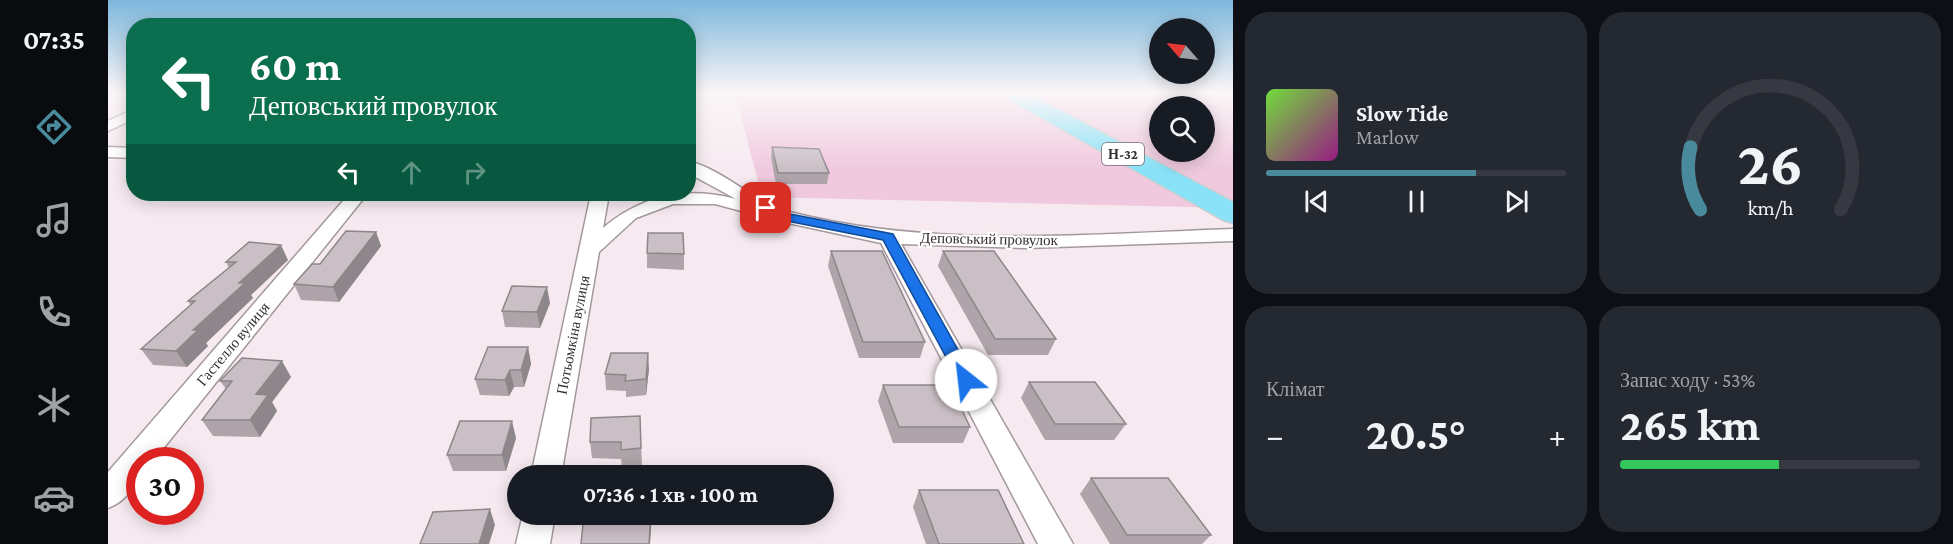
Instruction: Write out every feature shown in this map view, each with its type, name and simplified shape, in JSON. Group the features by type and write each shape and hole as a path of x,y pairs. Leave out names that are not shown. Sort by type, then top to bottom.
{"main road":[{"name":"Н-32","path":"1058,118 1233,214"}],"street":[{"path":"108,128 125,118"},
{"path":"108,152 126,153"},
{"name":"Деповський провулок","path":"696,170 781,216 888,237 1026,242 1233,235"},
{"path":"696,199 716,199 781,216"},
{"name":"Гастелло вулиця","path":"108,494 352,201"},
{"name":"Потьомкіна вулиця","path":"548,465 599,201"},
{"path":"589,250 630,214 666,201"},
{"path":"888,237 1056,544"},
{"path":"533,544 537,525"}],"shaded area":[{"path":"742,118 1149,118 1149,162 1215,162 1215,118 1233,118 1233,208 762,197"}],"building":[{"path":"772,147 819,149 829,173 778,173"},
{"path":"346,231 376,232 333,287 294,284 312,264 320,264"},
{"path":"648,233 683,233 684,254 647,253"},
{"path":"249,242 281,245 239,283 245,283 193,330 198,330 176,351 141,349 195,301 188,301 236,262 226,262"},
{"path":"831,251 882,251 925,342 863,342"},
{"path":"943,251 994,251 1056,339 995,339"},
{"path":"512,286 547,287 537,312 502,311"},
{"path":"488,347 528,347 521,370 510,370 505,380 475,379"},
{"path":"611,353 648,353 646,379 625,381 626,375 605,374"},
{"path":"242,358 282,361 256,394 268,395 250,420 202,420 232,381 220,381"},
{"path":"1029,382 1095,382 1126,424 1055,424"},
{"path":"883,385 950,385 970,427 899,427"},
{"path":"640,416 641,448 621,450 621,442 590,442 591,418"},
{"path":"460,421 512,421 502,455 447,455"},
{"path":"1091,478 1168,478 1211,535 1127,535"},
{"path":"919,490 998,490 1024,544 939,544"},
{"path":"490,509 479,544 420,544 433,512"},
{"path":"583,525 650,525 649,544 581,544"}],"route":[{"path":"766,208 781,216 888,237 966,380"}]}
